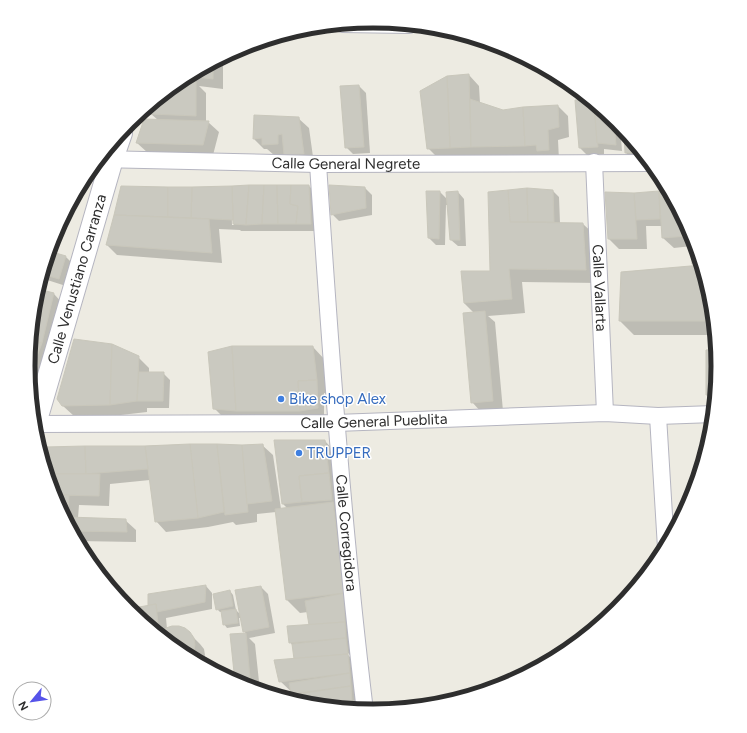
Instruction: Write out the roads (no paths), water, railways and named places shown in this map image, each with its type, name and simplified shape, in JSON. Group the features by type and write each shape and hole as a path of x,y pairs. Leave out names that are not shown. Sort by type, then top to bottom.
{"street":[{"name":"Calle General Negrete","path":"106,159 318,164 644,163"},
{"name":"Calle Venustiano Carranza","path":"38,410 105,161"},
{"name":"Calle Vallarta","path":"594,162 605,413"},
{"name":"Calle Corregidora","path":"318,164 336,423 355,627 364,705"},
{"name":"Calle General Pueblita","path":"41,425 336,423 605,413 658,416 708,414"},
{"path":"658,416 665,538"}],"place":[{"name":"Bike shop Alex","path":"281,399"},
{"name":"TRUPPER","path":"299,453"}]}
